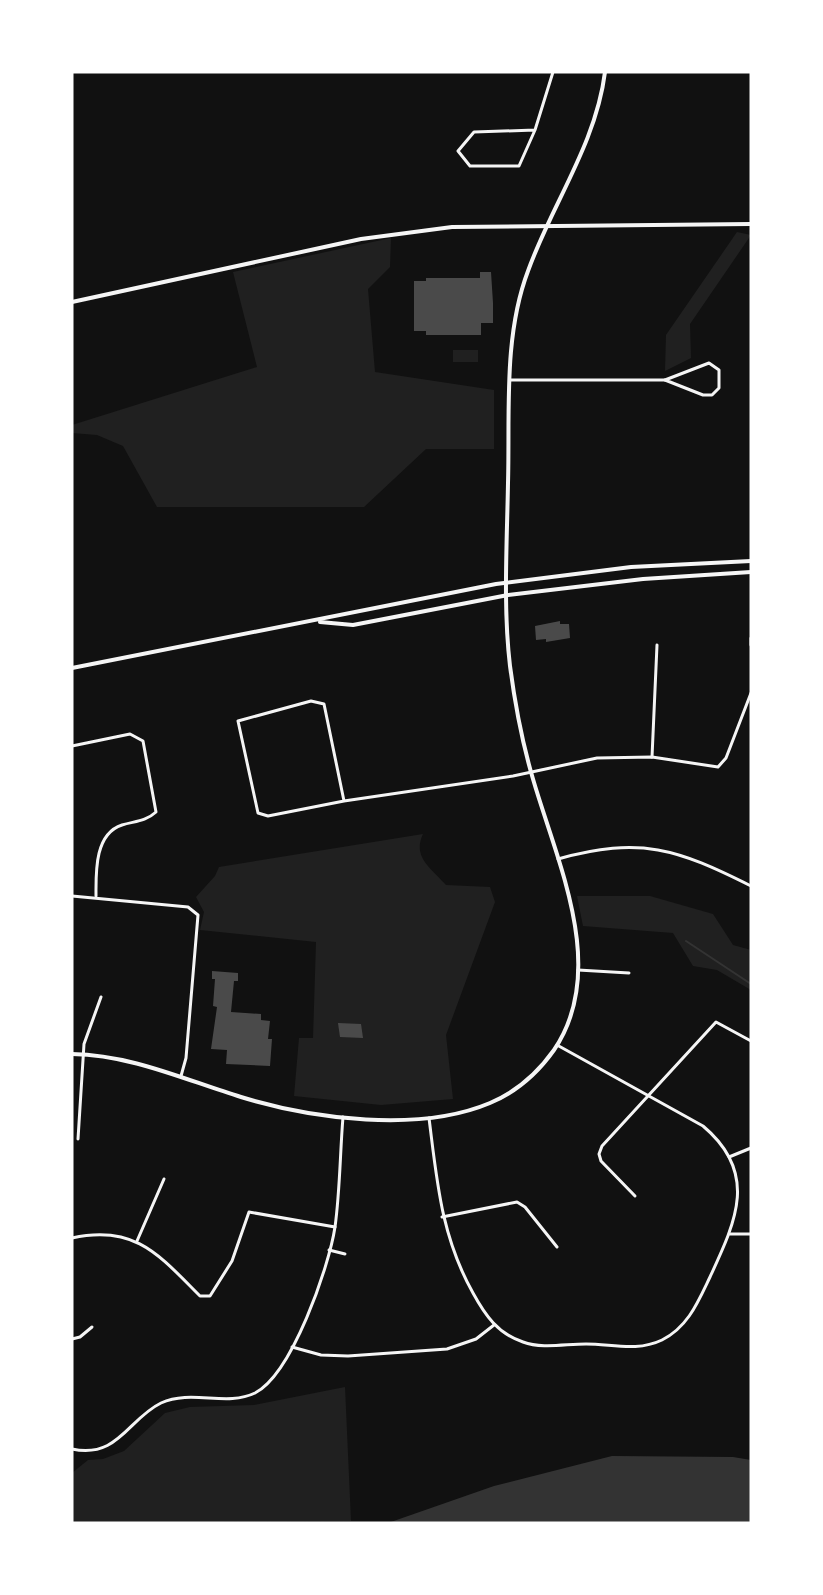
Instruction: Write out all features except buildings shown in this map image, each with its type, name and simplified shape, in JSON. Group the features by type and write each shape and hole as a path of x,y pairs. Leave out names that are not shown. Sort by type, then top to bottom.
{"street":[{"path":"535,130 474,132 459,151 470,166 519,166 535,130 553,72"},
{"path":"72,1054 127,1059 263,1104 343,1117 428,1117 489,1103 520,1086 542,1066 557,1045 570,1018 578,970 573,915 531,771 510,669 508,582 510,380 515,318 527,271 580,156 605,72"},
{"path":"72,302 361,239 452,227 751,224"},
{"path":"510,380 665,380 709,363 719,370 719,388 712,395 703,395 665,380"},
{"path":"72,668 317,622 508,582 631,567 751,561"},
{"path":"317,622 353,625 508,595 643,579 751,572"},
{"path":"751,638 751,645"},
{"path":"652,758 657,645"},
{"path":"344,801 324,704 311,701 238,721 258,813 268,816 597,758 652,758 707,768 721,766 751,693"},
{"path":"72,746 130,734 143,741 156,812 148,819 118,826 106,837 96,861 96,897"},
{"path":"558,859 605,848 657,849 691,857 751,886"},
{"path":"72,896 188,907 198,915 186,1058 181,1076"},
{"path":"578,970 629,973"},
{"path":"78,1139 82,1054 85,1038 101,997"},
{"path":"635,1196 601,1161 599,1154 602,1146 716,1022 751,1041"},
{"path":"428,1117 442,1217 456,1261 484,1313 494,1325 515,1340 538,1346 591,1344 627,1347 656,1342 680,1327 695,1309 730,1234 739,1195 729,1157 716,1138 703,1126 557,1045"},
{"path":"72,1449 95,1449 115,1442 146,1413 168,1400 195,1396 232,1399 253,1394 274,1378 292,1347 310,1308 329,1250 335,1227 343,1117"},
{"path":"729,1157 751,1149"},
{"path":"137,1241 164,1179"},
{"path":"442,1217 517,1202 525,1207 557,1246"},
{"path":"72,1238 89,1234 117,1234 137,1241 159,1255 201,1296 210,1296 232,1262 249,1212 335,1227"},
{"path":"730,1234 751,1234"},
{"path":"329,1250 345,1254"},
{"path":"292,1347 321,1355 348,1356 447,1349 476,1339 494,1325"},
{"path":"72,1339 80,1337 92,1327"}],"shaded area":[{"path":"737,232 751,235 690,324 691,358 665,371 666,335"},
{"path":"391,238 390,267 368,289 375,372 494,390 494,449 426,449 364,507 157,507 123,446 97,435 72,433 72,425 257,367 233,272"},
{"path":"453,350 478,350 478,362 453,362"},
{"path":"423,834 420,842 421,856 446,885 490,887 495,902 446,1035 453,1099 381,1105 294,1096 299,1038 313,1038 316,942 200,930 204,912 196,897 215,876 219,867"},
{"path":"577,896 650,896 713,914 733,945 751,950 751,990 717,970 693,966 673,933 583,926"},
{"path":"345,1387 351,1521 72,1523 72,1473 88,1460 103,1459 124,1451 165,1413 190,1407 254,1405"},
{"path":"612,1456 733,1457 751,1460 751,1523 388,1523 494,1486"}],"waterway":[{"path":"686,941 751,984"}]}
